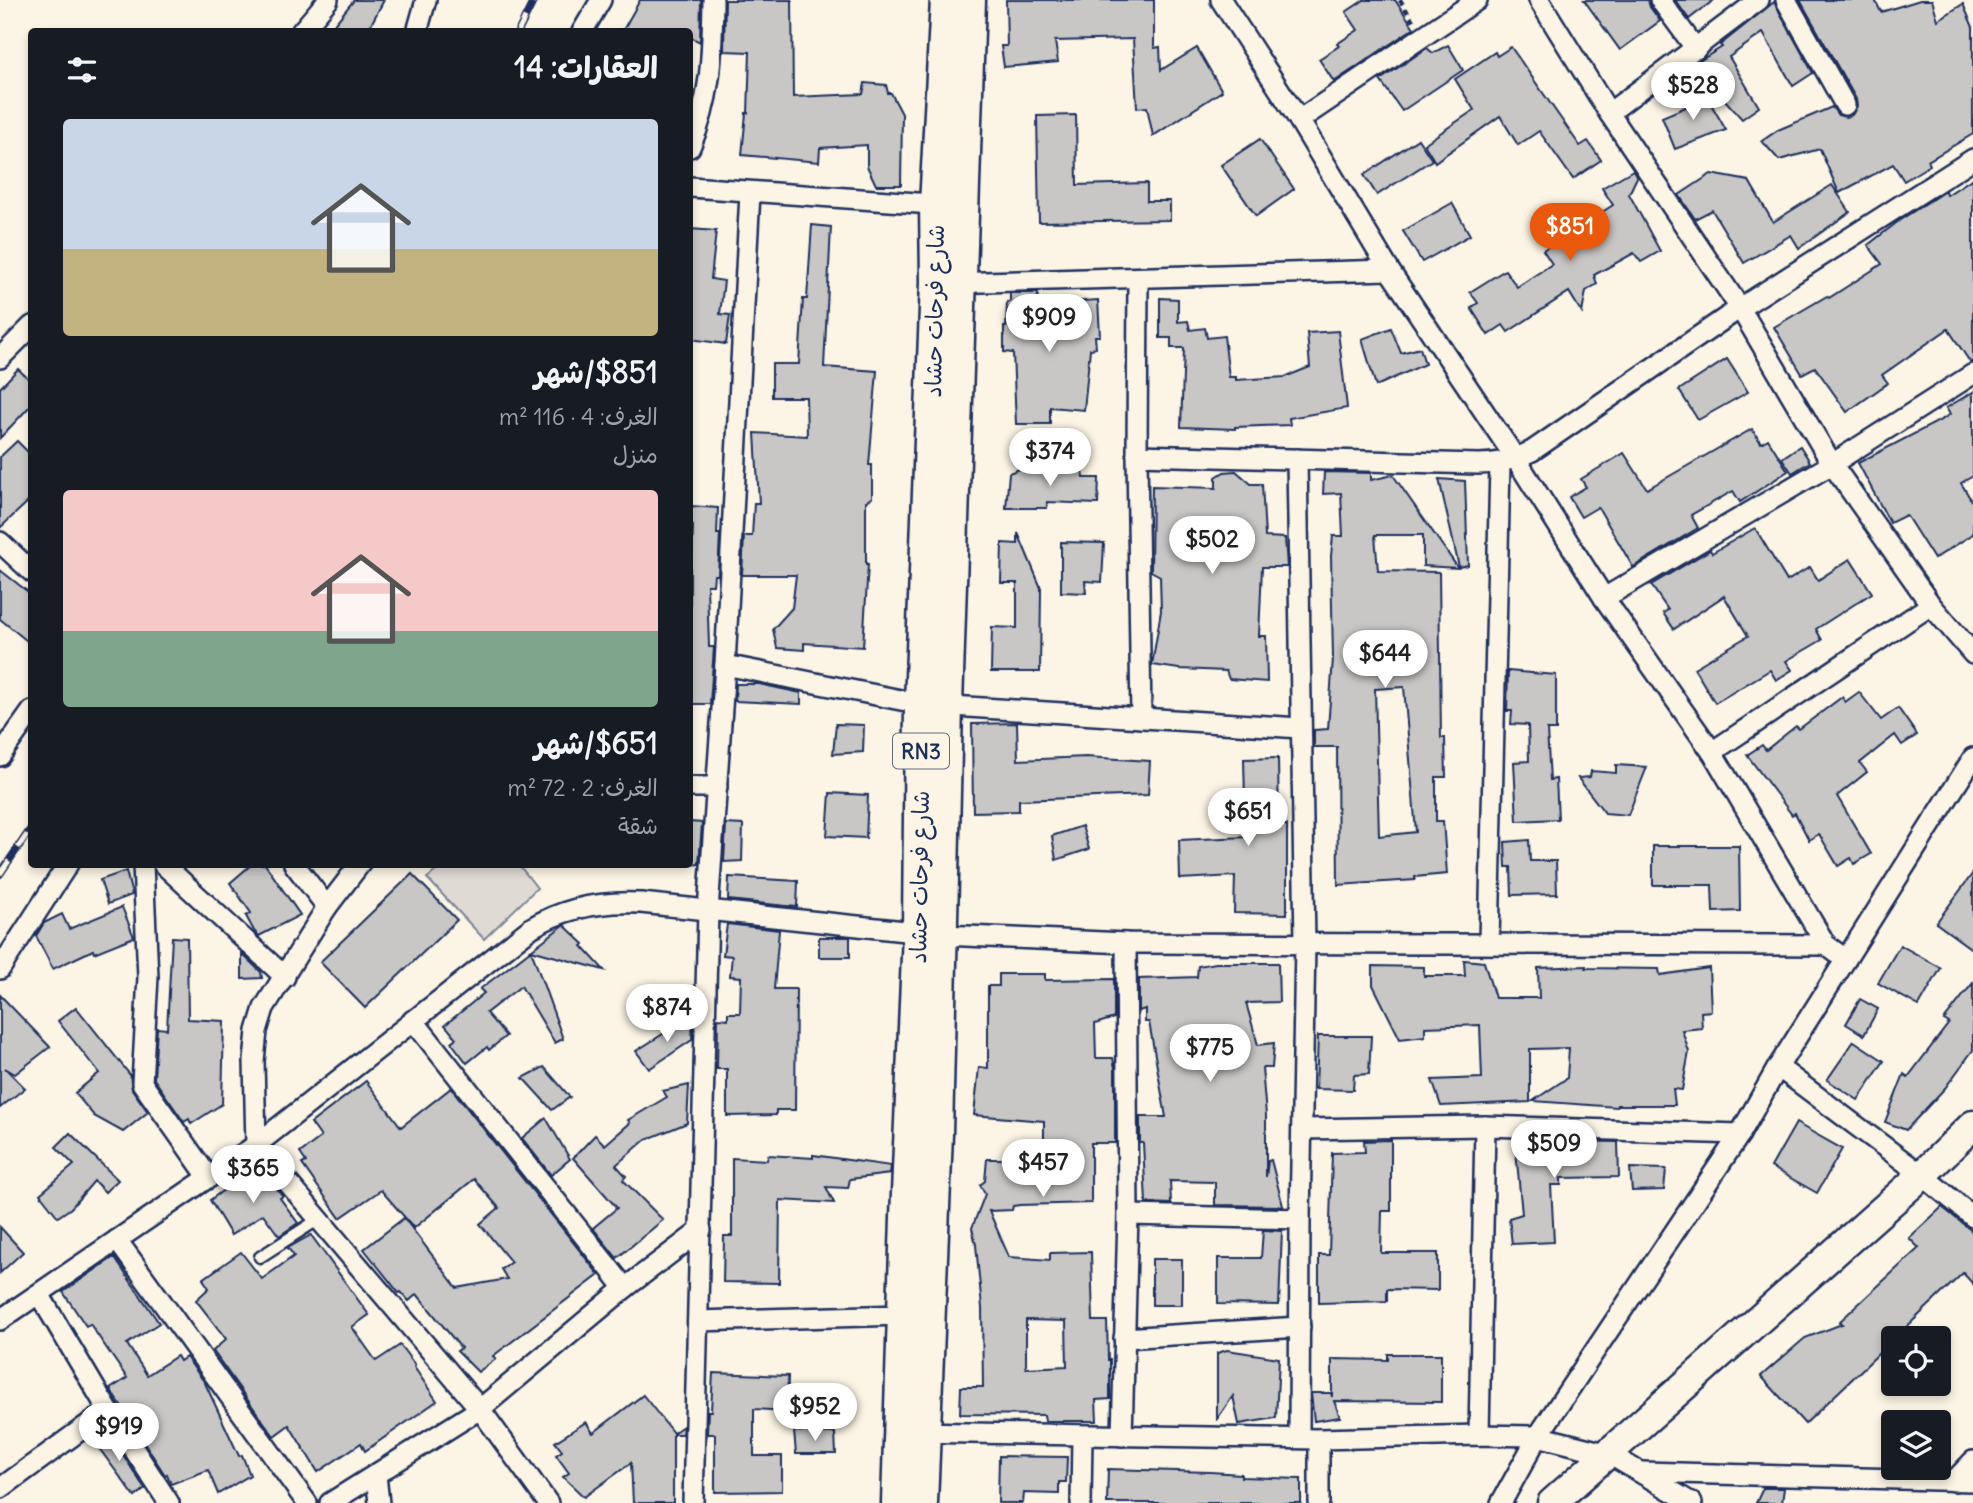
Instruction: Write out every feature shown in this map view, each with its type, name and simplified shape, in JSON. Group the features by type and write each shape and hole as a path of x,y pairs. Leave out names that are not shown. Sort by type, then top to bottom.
{"main road":[{"name":"شارع فرحات حشاد","path":"898,1503 912,1432 931,933 934,705 949,283 947,0"},
{"name":"شارع فرحات حشاد","path":"948,205 969,0"},
{"name":"شارع فرحات حشاد","path":"920,1216 903,1315 912,1432 921,1503"}],"street":[{"path":"304,28 328,0"},
{"path":"418,28 426,0"},
{"path":"584,28 601,0"},
{"path":"693,140 701,121 709,83 713,0"},
{"path":"1221,0 1299,120 1508,462 1712,752 1826,944 1845,959"},
{"path":"1299,120 1477,0"},
{"path":"1539,0 1609,113 1740,308 1832,464 1931,605 1973,654"},
{"path":"1660,0 1696,49"},
{"path":"1609,113 1759,0"},
{"path":"1786,0 1845,105"},
{"path":"1137,455 1508,462 1532,451 1740,308 1973,159"},
{"path":"693,187 948,205"},
{"path":"693,1503 708,911 725,664 750,193"},
{"path":"949,283 1389,270"},
{"path":"1138,278 1137,455 1141,718"},
{"path":"0,358 28,331"},
{"path":"1604,598 1832,464 1973,373"},
{"path":"1297,459 1305,944 1300,1327 1309,1438 1319,1503"},
{"path":"1489,942 1508,462"},
{"path":"0,542 28,568"},
{"path":"1712,752 1931,605"},
{"path":"725,664 934,705 1300,728"},
{"path":"0,755 28,716"},
{"path":"1502,1503 1538,1436 1741,1134 1778,1067 1973,758"},
{"path":"693,787 717,786"},
{"path":"0,969 65,868"},
{"path":"142,868 148,977 142,1083 209,1178"},
{"path":"167,868 285,977"},
{"path":"296,868 327,907"},
{"path":"357,868 327,907 264,1008 257,1031 254,1087 256,1145 480,1409 548,1503"},
{"path":"2,1315 38,1294 256,1145 531,928 567,910 615,902 931,933 1126,943 1826,944"},
{"path":"1122,1436 1128,1214 1126,943"},
{"path":"413,1020 625,1288"},
{"path":"1778,1067 1922,1175 1973,1217"},
{"path":"1552,1503 1922,1175 1973,1125"},
{"path":"1302,1129 1485,1126 1741,1134"},
{"path":"1479,1435 1485,1126"},
{"path":"1128,1214 1300,1219"},
{"path":"330,1503 480,1409 625,1288 701,1230"},
{"path":"117,1240 307,1503"},
{"path":"38,1294 108,1410 169,1503"},
{"path":"698,1321 903,1315"},
{"path":"1124,1338 1300,1327"},
{"path":"10,1503 0,1488 108,1410"},
{"path":"912,1432 1309,1438 1538,1436 1609,1454 1692,1503"},
{"path":"1081,1503 1082,1436"},
{"path":"1636,1472 1964,1481 1973,1461"},
{"path":"376,1475 379,1503"}],"lane":[{"path":"260,1258 319,1219"}],"shaded area":[{"path":"440,868 521,868 537,888 484,939 427,878"}],"building":[{"path":"354,0 384,0 369,28 331,28"},
{"path":"640,0 701,0 700,42 693,38 693,28 624,28"},
{"path":"725,0 792,0 793,97 863,94 865,83 886,85 888,93 891,93 902,114 901,185 876,185 867,166 867,145 820,148 819,162 742,155 748,113 750,52 724,51"},
{"path":"1006,0 1154,0 1154,48 1160,47 1161,70 1197,48 1222,91 1153,136 1147,107 1137,108 1133,39 1055,41 1058,62 1004,67 1001,46 1007,46"},
{"path":"1364,0 1395,0 1414,28 1334,82 1319,59 1358,30 1346,12"},
{"path":"1584,0 1648,0 1660,21 1620,50"},
{"path":"1675,0 1714,0 1689,19"},
{"path":"1800,0 1875,0 1881,12 1920,0 1932,0 1938,20 1963,4 1973,27 1973,134 1928,161 1930,165 1904,181 1893,164 1839,193 1820,149 1779,160 1762,141 1778,130 1832,107 1838,115 1846,117 1852,115 1857,106 1856,99"},
{"path":"1774,2 1813,73 1793,86 1763,33 1729,57 1759,107 1742,119 1693,65 1722,47 1720,45"},
{"path":"1448,45 1463,70 1402,111 1380,80 1427,48 1433,53"},
{"path":"1511,47 1580,146 1588,141 1601,160 1573,179 1539,131 1518,145 1500,116 1435,162 1424,144 1474,110 1455,79 1495,52 1497,56"},
{"path":"1704,92 1726,130 1675,149 1662,117 1686,107 1684,100"},
{"path":"1076,115 1077,185 1147,183 1147,201 1170,201 1170,220 1039,222 1037,116"},
{"path":"1260,139 1294,189 1256,216 1221,165"},
{"path":"1418,139 1432,160 1377,195 1364,175"},
{"path":"1633,170 1637,177 1629,194 1660,251 1641,262 1634,253 1594,275 1597,284 1586,291 1582,313 1569,292 1508,332 1503,325 1488,335 1471,308 1478,303 1470,292 1505,270 1517,287 1552,264 1543,250 1613,205 1602,188"},
{"path":"1711,174 1749,181 1773,222 1832,185 1850,212 1799,248 1791,235 1744,263 1712,210 1695,219 1679,195"},
{"path":"1973,178 1973,362 1970,362 1948,329 1882,375 1888,383 1847,412 1815,367 1802,374 1774,327 1827,296 1829,298 1882,264 1868,245 1945,191 1947,195"},
{"path":"1452,203 1470,235 1422,262 1403,231"},
{"path":"812,225 831,227 824,367 877,371 869,465 872,465 872,498 866,501 868,564 863,647 804,643 804,650 777,648 773,629 792,608 796,575 742,575 744,536 752,536 754,503 759,503 755,433 807,436 806,397 772,397 772,364 799,364"},
{"path":"693,229 716,231 711,279 724,281 720,314 730,315 726,344 693,339"},
{"path":"1010,293 1038,293 1037,304 1098,300 1100,336 1095,336 1096,348 1090,349 1084,410 1050,407 1050,424 1016,424 1013,353 1004,352 1004,327"},
{"path":"1160,298 1178,299 1178,322 1188,321 1190,330 1205,328 1207,338 1224,336 1229,377 1236,377 1236,380 1285,377 1310,367 1307,333 1338,331 1347,408 1289,418 1290,425 1235,429 1181,427 1184,348 1171,348 1171,338 1160,338"},
{"path":"1391,328 1401,353 1420,348 1425,364 1376,386 1362,339"},
{"path":"1727,359 1748,392 1698,420 1679,390"},
{"path":"18,369 28,378 28,408 0,438 0,388"},
{"path":"1973,392 1973,476 1961,483 1973,503 1973,534 1934,559 1906,515 1890,523 1858,463 1943,419 1950,414 1946,408"},
{"path":"1752,429 1761,443 1768,439 1788,471 1740,502 1733,491 1691,515 1698,528 1633,567 1598,507 1581,517 1569,497 1586,487 1581,479 1624,453 1647,489"},
{"path":"17,441 28,452 28,502 0,528 0,457"},
{"path":"1800,446 1810,462 1792,473 1782,458"},
{"path":"1030,465 1083,471 1084,478 1099,478 1098,504 1047,502 1047,508 1006,508 1009,473"},
{"path":"1236,471 1251,484 1262,484 1265,537 1285,538 1287,567 1262,567 1259,636 1266,636 1267,682 1229,679 1226,671 1152,665 1161,611 1160,576 1151,571 1152,486 1216,488 1216,477 1224,472"},
{"path":"1324,472 1371,473 1371,480 1393,475 1458,568 1423,566 1423,535 1375,535 1378,571 1439,572 1441,738 1445,738 1446,777 1436,777 1436,821 1443,821 1447,874 1415,877 1415,880 1338,885 1337,747 1314,747 1314,730 1328,729 1333,658 1331,556 1333,536 1343,536 1341,493 1323,494","holes":["1404,687 1416,832 1379,836 1375,689"]},
{"path":"1439,479 1465,481 1468,565 1459,567"},
{"path":"693,506 718,508 718,575 714,575 713,585 707,585 709,647 714,647 710,704 693,704"},
{"path":"1755,528 1787,581 1810,567 1818,580 1850,559 1872,593 1816,629 1822,640 1786,661 1792,670 1776,680 1770,670 1715,703 1694,668 1748,636 1724,596 1674,629 1663,613 1668,610 1651,585 1710,550 1712,553"},
{"path":"1018,533 1041,588 1040,672 991,672 992,627 1017,628 1017,583 1001,583 1002,543 1018,544"},
{"path":"1061,542 1104,543 1102,582 1085,581 1086,593 1061,592"},
{"path":"0,570 28,592 28,642 0,619"},
{"path":"1508,671 1556,675 1556,730 1547,730 1550,780 1556,779 1558,819 1517,821 1514,762 1529,761 1528,725 1511,724 1512,711 1507,711"},
{"path":"736,684 759,684 801,693 801,704 735,701"},
{"path":"1859,692 1881,720 1898,708 1917,735 1902,745 1895,735 1860,763 1867,772 1837,796 1871,854 1854,864 1851,858 1838,866 1819,834 1809,840 1795,813 1792,815 1747,755 1762,745 1766,750 1796,726 1799,729 1842,697 1845,702"},
{"path":"1017,723 1018,760 1086,757 1150,761 1148,795 1019,800 1019,811 973,812 972,724"},
{"path":"836,724 864,725 863,752 833,754"},
{"path":"1278,758 1279,825 1287,825 1287,914 1234,913 1235,876 1180,879 1179,840 1246,837 1244,759"},
{"path":"1616,765 1647,767 1628,815 1605,813 1578,778 1590,777 1591,771 1616,773"},
{"path":"830,793 868,795 866,838 827,836"},
{"path":"693,822 702,823 699,864 693,865"},
{"path":"726,824 743,825 742,861 724,862"},
{"path":"1082,826 1089,849 1056,860 1052,836"},
{"path":"1529,840 1530,861 1556,861 1557,894 1512,895 1511,867 1506,867 1505,842"},
{"path":"1653,846 1739,846 1740,911 1713,912 1712,885 1653,885"},
{"path":"247,868 268,868 300,915 259,936 246,916 251,913 230,883"},
{"path":"126,871 132,895 108,904 100,880"},
{"path":"1973,873 1973,950 1936,923"},
{"path":"412,874 457,920 365,1008 320,962"},
{"path":"729,877 798,881 797,907 728,900"},
{"path":"122,907 134,937 94,953 93,950 53,969 36,936 44,923 62,914 69,929"},
{"path":"727,924 779,930 774,989 796,989 795,1110 776,1110 776,1115 727,1116 727,1069 717,1069 718,1018 728,1019 728,1013 740,1013 741,977 730,976 732,956 723,955"},
{"path":"564,925 584,944 582,946 604,970 531,950 563,1039 555,1043 521,986 486,1013 506,1036 467,1063 451,1042 456,1038 445,1025 484,993 480,989 561,927"},
{"path":"172,937 187,938 188,1019 224,1021 222,1104 191,1124 189,1119 184,1122 154,1079 157,1028 167,1029"},
{"path":"819,937 850,937 850,957 819,957"},
{"path":"1900,945 1941,968 1919,1006 1878,983"},
{"path":"242,954 261,972 262,978 242,979"},
{"path":"1464,960 1484,962 1495,998 1539,998 1538,968 1586,966 1659,969 1660,975 1709,968 1711,1011 1701,1012 1702,1028 1682,1030 1689,1052 1682,1090 1673,1089 1675,1105 1617,1107 1533,1101 1567,1078 1569,1048 1530,1049 1530,1102 1441,1106 1432,1080 1482,1078 1480,1025 1425,1027 1425,1036 1400,1039 1373,985 1373,966 1424,967 1424,976 1465,976"},
{"path":"1216,963 1278,963 1279,1002 1246,1003 1258,1045 1274,1043 1272,1068 1262,1068 1266,1115 1266,1177 1268,1161 1271,1160 1283,1206 1215,1205 1215,1182 1170,1181 1171,1204 1146,1203 1140,1117 1166,1117 1149,1022 1145,1022 1145,1009 1139,1011 1139,979 1197,977 1198,966"},
{"path":"999,974 1045,974 1045,980 1114,979 1114,1018 1095,1024 1096,1058 1113,1058 1115,1068 1115,1143 1091,1143 1091,1203 1020,1205 1013,1206 1012,1210 989,1211 1009,1257 1050,1260 1050,1253 1091,1252 1093,1321 1107,1321 1110,1360 1110,1399 1096,1400 1097,1421 1045,1421 1044,1415 960,1414 961,1387 983,1387 982,1308 972,1228 985,1194 980,1185 985,1181 987,1159 1044,1159 1044,1121 974,1115 979,1067 988,1068 988,986 999,986","holes":["1026,1320 1066,1321 1067,1366 1026,1368"]},
{"path":"1973,983 1973,1050 1945,1088 1906,1130 1885,1122 1904,1074 1908,1077 1949,1023 1944,1020"},
{"path":"0,995 50,1047 15,1074 5,1068 25,1088 0,1108"},
{"path":"1860,999 1878,1009 1864,1035 1846,1024"},
{"path":"76,1007 130,1075 132,1089 148,1112 123,1132 94,1116 75,1093 99,1073 58,1021"},
{"path":"693,1017 692,1040 649,1069 636,1051"},
{"path":"1318,1036 1371,1036 1369,1074 1354,1075 1353,1090 1316,1089"},
{"path":"1854,1041 1884,1061 1858,1100 1827,1080"},
{"path":"544,1067 570,1097 552,1110 523,1078"},
{"path":"366,1081 401,1127 451,1088 599,1275 493,1356 496,1359 478,1372 457,1351 461,1348 417,1294 409,1301 399,1293 364,1249 404,1218 457,1288 507,1279 501,1269 511,1262 480,1224 499,1208 474,1179 414,1228 381,1190 340,1218 302,1164 306,1162 300,1153 321,1137 311,1123"},
{"path":"689,1085 687,1123 645,1140 616,1165 626,1176 623,1180 663,1220 617,1258 593,1228 617,1208 573,1158 595,1135 605,1145 630,1123 628,1120 667,1097 663,1091"},
{"path":"546,1118 570,1159 551,1175 522,1138"},
{"path":"1796,1123 1842,1149 1817,1193 1771,1167"},
{"path":"70,1133 118,1180 105,1192 94,1181 71,1208 58,1217 40,1194 74,1165 56,1147"},
{"path":"1391,1140 1391,1211 1382,1211 1381,1253 1438,1253 1438,1290 1387,1289 1387,1301 1319,1303 1319,1255 1329,1255 1332,1153 1365,1152 1364,1141"},
{"path":"1515,1140 1618,1142 1619,1177 1561,1178 1561,1185 1551,1185 1554,1242 1512,1244 1509,1218 1522,1214"},
{"path":"768,1155 813,1158 813,1155 891,1166 890,1174 850,1179 848,1188 826,1187 834,1203 780,1200 779,1283 723,1282 724,1236 732,1236 732,1158 767,1160"},
{"path":"1630,1168 1666,1169 1664,1190 1632,1191"},
{"path":"247,1173 254,1185 266,1176 283,1196 280,1198 298,1223 279,1236 263,1214 231,1235 210,1200"},
{"path":"1942,1207 1973,1232 1973,1284 1963,1273 1908,1326 1881,1326 1881,1351 1805,1424 1761,1376 1805,1338 1842,1324 1839,1322 1919,1248 1909,1238"},
{"path":"0,1227 23,1252 0,1273"},
{"path":"1263,1230 1282,1231 1279,1305 1218,1304 1218,1258 1261,1258"},
{"path":"311,1235 369,1315 352,1327 376,1361 400,1345 437,1401 365,1451 361,1443 318,1472 289,1425 274,1436 247,1399 213,1351 226,1339 196,1300 209,1288 203,1279 241,1252 262,1279 294,1256 288,1248"},
{"path":"114,1257 159,1323 127,1344 147,1375 177,1356 180,1361 186,1357 205,1383 239,1456 242,1455 250,1475 218,1494 208,1470 171,1484 110,1389 127,1378 90,1324 86,1326 63,1292"},
{"path":"1152,1259 1182,1259 1182,1305 1152,1305"},
{"path":"1227,1350 1279,1358 1276,1418 1239,1424 1233,1396 1217,1419 1217,1353"},
{"path":"1388,1354 1441,1354 1441,1402 1334,1401 1340,1417 1314,1421 1311,1393 1331,1393 1332,1397 1332,1359 1388,1360"},
{"path":"713,1373 788,1376 787,1411 754,1409 754,1456 782,1456 782,1491 715,1492 715,1434 707,1434"},
{"path":"643,1395 673,1433 683,1426 682,1434 673,1434 673,1503 633,1503 631,1463 584,1497 563,1477 569,1473 556,1455 562,1451 555,1442 586,1422 593,1433"},
{"path":"107,1430 145,1489 135,1497 93,1440"},
{"path":"794,1431 835,1433 836,1454 796,1454"},
{"path":"999,1456 1067,1457 1066,1482 1059,1482 1059,1494 1024,1493 1023,1503 998,1503"},
{"path":"1108,1469 1210,1472 1241,1474 1241,1477 1301,1479 1301,1503 1107,1503"},
{"path":"1763,1488 1784,1488 1782,1503 1756,1503"}],"railway":[{"path":"520,28 534,0"},
{"path":"0,874 28,833"}]}
